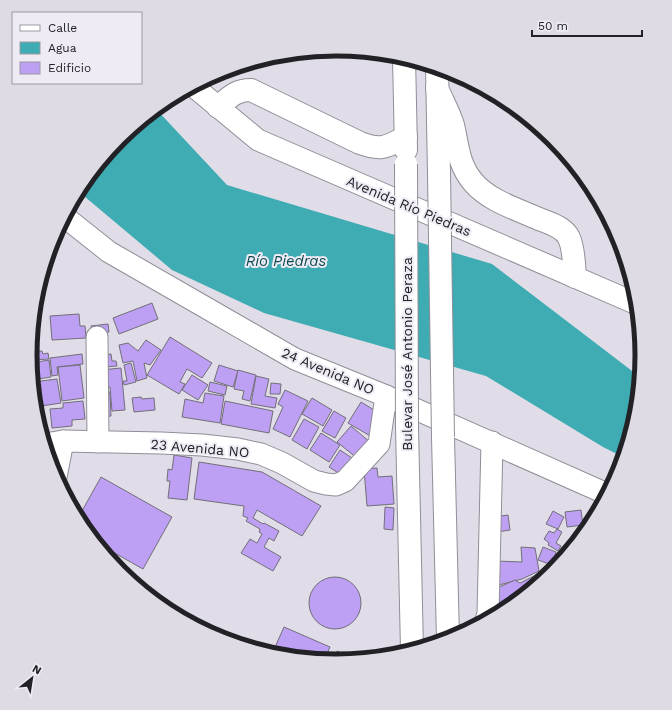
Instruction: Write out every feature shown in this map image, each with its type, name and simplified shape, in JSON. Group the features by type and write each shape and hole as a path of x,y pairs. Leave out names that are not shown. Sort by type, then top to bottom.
{"main road":[{"name":"Bulevar José Antonio Peraza","path":"404,64 406,137 407,427 412,644"},
{"path":"437,78 448,632"},
{"path":"437,78 452,123 460,158 465,171 480,189 499,201 555,226 566,233 571,246 575,277"},
{"path":"218,107 239,91 251,90 371,147 387,146 406,137"}],"street":[{"name":"Avenida Río Piedras","path":"198,90 258,140 630,301"},
{"name":"24 Avenida NO","path":"70,220 110,252 295,359 386,396 602,492"},
{"path":"97,337 98,442"},
{"name":"23 Avenida NO","path":"54,442 202,445 238,449 261,454 282,463 314,481 336,485 345,480 378,444 386,396"},
{"path":"54,442 55,456"},
{"path":"488,612 492,442"}],"water":[{"name":"Río Piedras","path":"160,113 227,185 492,264 634,373 629,413 618,454 486,376 264,313 172,270 83,195 111,158 139,130"}],"building":[{"path":"152,303 158,319 119,334 113,318"},
{"path":"79,314 80,326 85,326 86,338 52,340 50,316"},
{"path":"108,324 109,332 92,334 91,326"},
{"path":"170,337 212,363 202,378 187,369 180,382 185,384 179,394 147,375"},
{"path":"146,340 161,350 150,365 144,363 147,378 137,381 133,361 123,363 119,345 128,343 138,351"},
{"path":"37,351 42,351 43,354 48,353 49,359 37,360"},
{"path":"82,354 83,364 57,367 58,375 52,376 50,358"},
{"path":"111,354 112,361 116,361 117,366 105,367 102,355"},
{"path":"49,360 51,377 38,379 37,362"},
{"path":"131,363 136,382 124,385 123,381 127,381 124,365"},
{"path":"80,365 84,398 62,401 58,367"},
{"path":"219,365 238,371 233,387 214,381"},
{"path":"121,368 125,410 112,411 110,387 102,388 100,370"},
{"path":"238,370 256,375 250,401 242,399 244,391 234,389"},
{"path":"192,375 208,385 198,400 182,390"},
{"path":"256,376 269,379 265,396 277,398 275,408 251,404"},
{"path":"57,379 61,403 42,406 39,381"},
{"path":"210,382 227,386 225,395 208,391"},
{"path":"271,383 281,384 280,394 270,394"},
{"path":"285,390 308,401 290,437 273,429 283,407 278,404"},
{"path":"99,392 110,392 111,416 100,417"},
{"path":"205,393 224,396 220,423 182,417 185,399 203,403"},
{"path":"141,397 142,399 154,398 155,410 134,412 132,398"},
{"path":"312,398 332,410 323,426 302,414"},
{"path":"83,401 85,419 72,420 72,426 52,428 50,409 63,408 63,403"},
{"path":"225,401 273,411 269,433 221,424"},
{"path":"361,402 379,413 372,437 348,423"},
{"path":"334,411 346,418 335,438 322,431"},
{"path":"304,419 319,427 307,449 292,440"},
{"path":"351,426 371,443 358,459 337,442"},
{"path":"321,433 340,445 329,462 310,450"},
{"path":"340,450 355,460 343,476 329,467"},
{"path":"174,455 192,458 187,500 168,498 170,481 167,481 168,469 172,470"},
{"path":"199,462 262,472 321,506 302,536 257,510 253,518 279,531 274,541 269,538 264,547 281,557 273,571 241,553 250,539 257,543 262,534 259,532 260,529 246,521 248,518 243,516 244,506 194,499"},
{"path":"377,468 378,477 392,476 394,504 367,506 364,469"},
{"path":"101,477 172,517 143,569 110,550 82,512"},
{"path":"385,507 394,508 393,530 384,529"},
{"path":"581,510 583,524 567,527 565,512"},
{"path":"553,511 564,517 558,529 546,524"},
{"path":"508,515 510,530 497,532 494,517"},
{"path":"557,529 562,532 556,543 561,546 558,551 548,545 549,543 544,539 549,531 554,533"},
{"path":"521,547 535,548 539,571 522,579 495,586 496,561 522,562"},
{"path":"543,547 556,552 554,559 549,564 538,560"},
{"path":"536,575 537,576 533,580 500,605 497,588 515,580 520,583"},
{"path":"335,577 349,581 357,589 361,603 357,617 349,625 335,629 321,625 313,617 309,603 313,589 321,581"},
{"path":"284,627 330,647 327,654 275,647"},
{"path":"337,651 343,654 336,654"}]}
